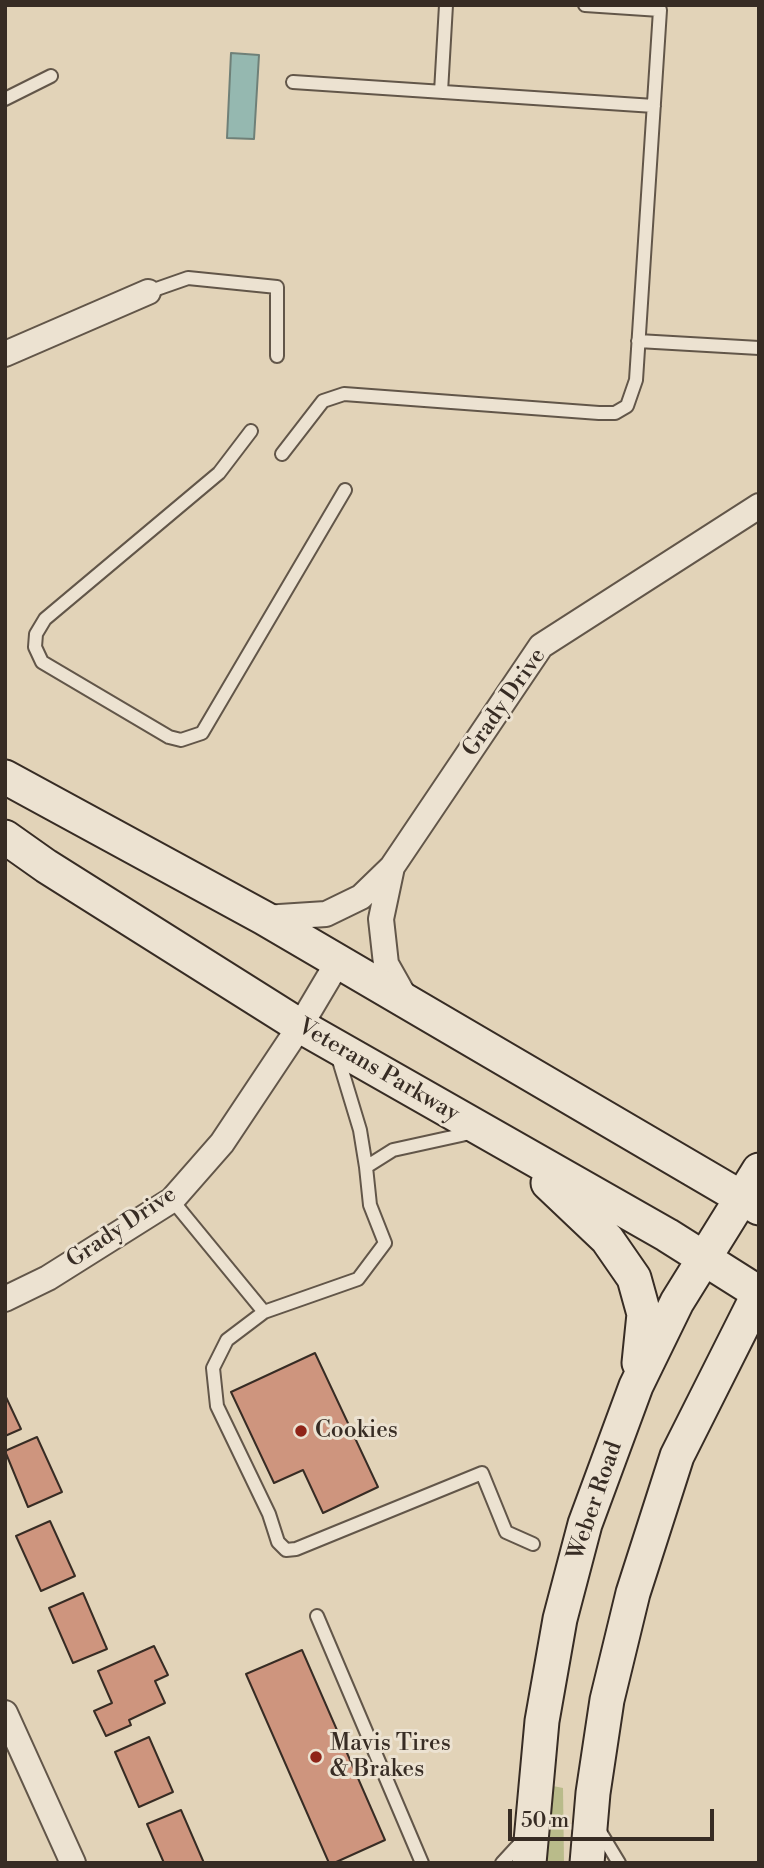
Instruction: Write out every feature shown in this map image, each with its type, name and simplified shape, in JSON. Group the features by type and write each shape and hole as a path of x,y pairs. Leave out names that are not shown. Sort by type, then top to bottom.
{"main road":[{"path":"5,777 264,918 410,1005 753,1192"},
{"name":"Veterans Parkway","path":"5,837 46,866 300,1026 703,1257 759,1293"},
{"path":"511,1147 607,1239 634,1278 644,1314 636,1386"},
{"name":"Weber Road","path":"529,1848 542,1721 563,1607 585,1524 636,1386 703,1257 753,1192"},
{"path":"587,1863 593,1793 607,1700 633,1594 677,1456 759,1293"}],"street":[{"path":"5,354 148,292"},
{"name":"Grady Drive","path":"264,918 329,913 361,897 392,867 541,646 759,506"},
{"name":"Grady Drive","path":"392,867 382,919 386,964 410,1005"},
{"name":"Grady Drive","path":"5,1299 48,1278 172,1200 222,1143 300,1026 338,962"},
{"path":"5,1713 73,1863"}],"lane":[{"path":"441,92 446,5"},
{"path":"282,454 323,401 344,394 615,413 627,406 635,380 660,8 585,5"},
{"path":"5,99 51,76"},
{"path":"293,82 654,106"},
{"path":"148,292 188,278 277,287 277,356"},
{"path":"638,341 759,348"},
{"path":"251,431 219,473 46,619 36,634 36,647 42,662 169,737 181,740 202,733 345,490"},
{"path":"335,1047 360,1130 370,1205 385,1243 358,1279 264,1312 227,1340 213,1368 217,1406 269,1514 278,1542 286,1550 296,1549 482,1473 506,1532 533,1544"},
{"path":"366,1167 393,1150 482,1131"},
{"path":"172,1200 264,1312"},
{"path":"317,1616 422,1863"},
{"path":"593,1793 600,1836 618,1863"},
{"path":"502,1863 529,1848"}],"green space":[{"path":"553,1786 563,1788 564,1863 546,1863"}],"water":[{"path":"231,53 259,55 254,139 227,138"}],"building":[{"name":"Cookies","path":"315,1353 378,1487 323,1513 303,1470 274,1483 231,1392"},
{"path":"5,1395 21,1429 5,1436"},
{"path":"37,1437 62,1492 28,1507 5,1451"},
{"path":"50,1521 75,1576 41,1591 16,1536"},
{"path":"83,1593 107,1649 73,1663 49,1608"},
{"path":"154,1646 168,1675 155,1681 165,1703 129,1720 131,1725 106,1736 94,1711 112,1703 98,1671"},
{"name":"Mavis Tires & Brakes","path":"302,1650 385,1840 334,1863 329,1863 246,1674"},
{"path":"149,1737 173,1792 139,1807 115,1752"},
{"path":"181,1810 204,1863 164,1863 147,1824"}],"place":[{"name":"Cookies","path":"301,1431"},
{"name":"Mavis Tires & Brakes","path":"316,1757"}]}
